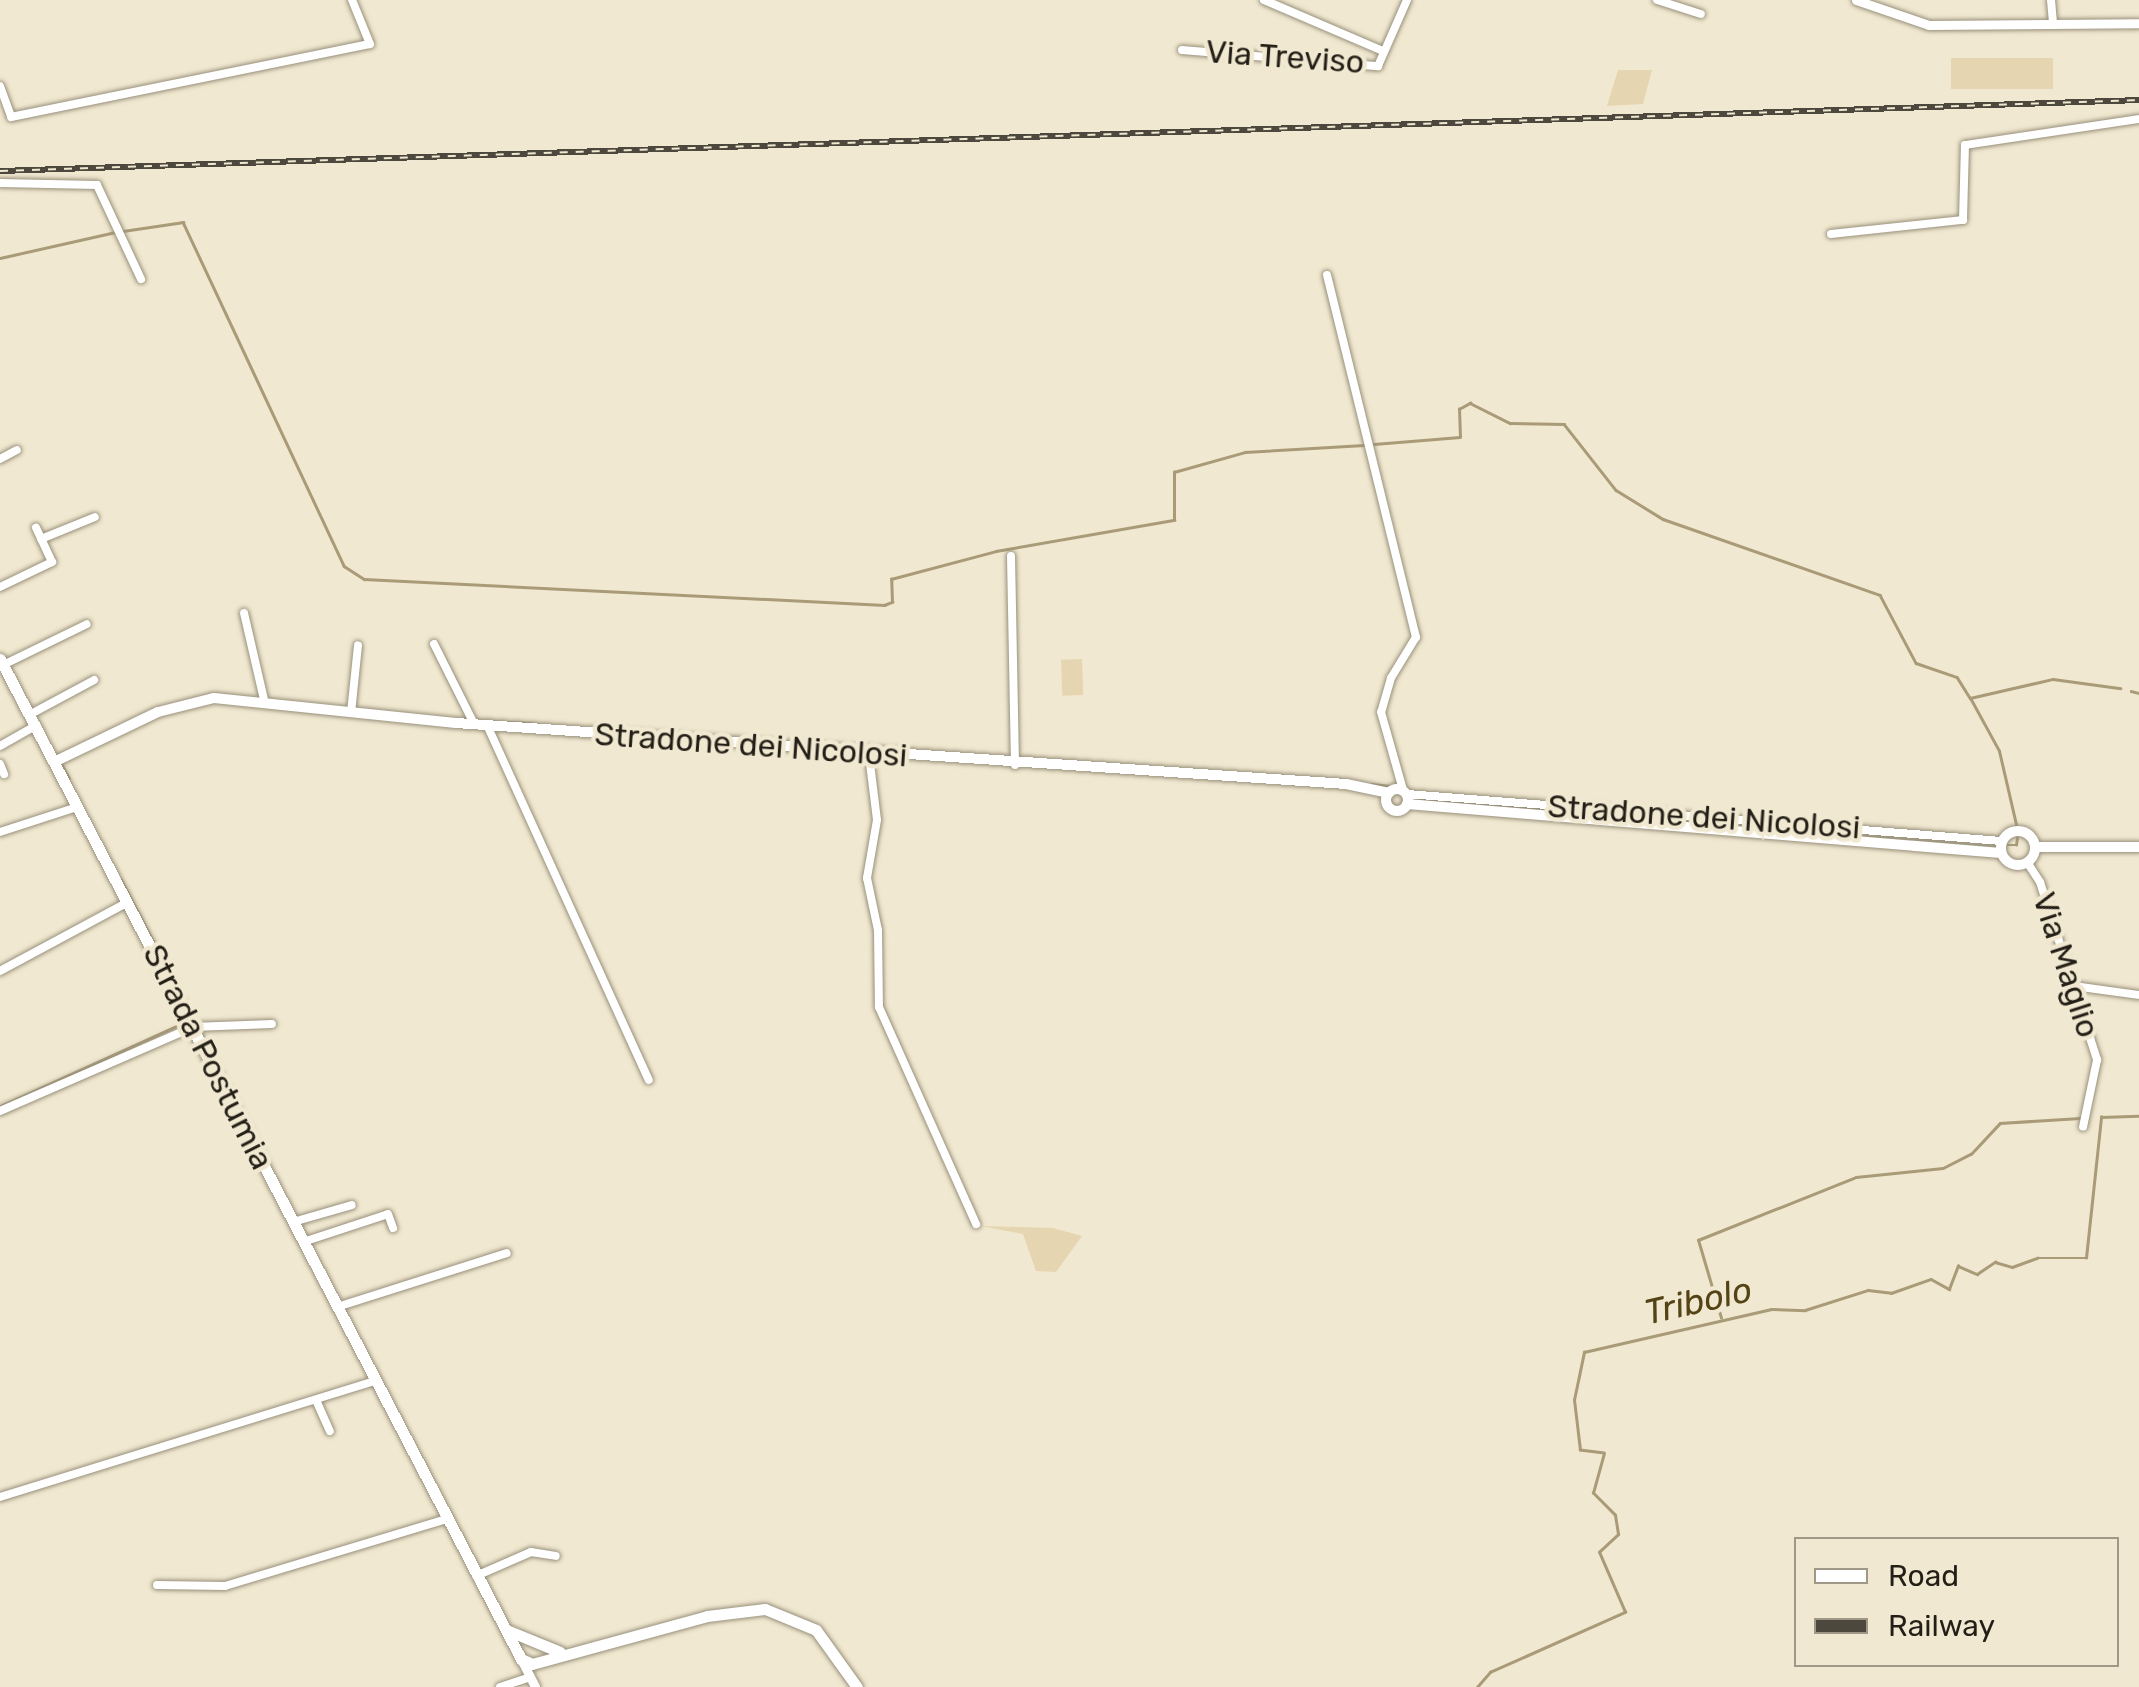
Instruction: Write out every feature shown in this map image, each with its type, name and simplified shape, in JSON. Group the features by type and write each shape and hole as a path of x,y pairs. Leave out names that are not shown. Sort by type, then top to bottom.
{"main road":[{"name":"Strada Postumia","path":"2,662 520,1656"},
{"name":"Stradone dei Nicolosi","path":"54,762 197,699 868,755 1346,784 1406,796 2001,847 2022,830 2035,847"},
{"name":"Stradone dei Nicolosi","path":"1389,793 1392,809 1406,796"},
{"name":"Stradone dei Nicolosi","path":"2001,847 2012,864 2027,862"},
{"path":"2027,862 2035,847 2139,847"},
{"path":"520,1656 537,1661 731,1610 766,1608 816,1630 857,1687"},
{"path":"505,1629 564,1652"},
{"path":"520,1656 535,1642"},
{"path":"535,1642 537,1661"}],"street":[{"path":"0,86 12,116 370,44 352,0"},
{"name":"Via Treviso","path":"1182,50 1378,66 1408,0"},
{"path":"1658,0 1701,14"},
{"path":"1856,0 1929,25 2139,23"},
{"path":"2051,0 2053,24"},
{"path":"1267,1 1383,51"},
{"path":"1831,234 1963,220 1964,145 2139,118"},
{"path":"0,182 96,185 141,279"},
{"path":"1327,275 1416,637 1391,678 1381,712 1406,796"},
{"path":"0,459 17,450"},
{"path":"42,539 95,517"},
{"path":"0,587 52,562 36,528"},
{"path":"1011,556 1015,765"},
{"path":"244,613 265,704"},
{"path":"2,662 86,624"},
{"path":"434,644 474,724"},
{"path":"352,713 358,645"},
{"path":"0,746 94,680"},
{"path":"0,690 13,684"},
{"path":"487,725 649,1080"},
{"path":"868,755 877,820 867,878 878,930 880,1007 976,1224"},
{"path":"0,832 77,807"},
{"name":"Via Maglio","path":"2027,862 2074,986 2098,1063 2083,1127"},
{"path":"0,971 128,902"},
{"path":"2074,986 2139,996"},
{"path":"0,1111 193,1027 272,1024"},
{"path":"293,1222 352,1205"},
{"path":"304,1242 388,1214 394,1228"},
{"path":"336,1307 507,1253"},
{"path":"0,1497 375,1380"},
{"path":"316,1400 330,1431"},
{"path":"157,1584 225,1586 447,1520"},
{"path":"476,1576 531,1552 556,1556"},
{"name":"Strada Postumia","path":"520,1656 532,1681"},
{"path":"500,1687 532,1681 537,1661"}],"shaded area":[{"path":"1951,58 2053,58 2053,89 1951,89"},
{"path":"1618,70 1652,70 1643,104 1607,106"},
{"path":"1082,659 1083,695 1062,696 1061,660"},
{"path":"980,1226 1053,1228 1082,1236 1056,1272 1036,1271 1023,1234"}],"waterway":[{"path":"123,231 183,222 344,566 364,579 884,605 892,602 891,579 996,551 1174,520 1174,472 1245,452 1364,445"},
{"path":"0,258 115,232"},
{"path":"1374,444 1460,437 1459,409 1470,403 1510,423 1564,424 1616,490 1663,519 1880,595 1916,663 1957,677 1970,698"},
{"path":"2017,829 1999,751 1970,698 2053,679 2120,688"},
{"path":"2131,691 2139,693"},
{"path":"480,721 531,723"},
{"path":"61,763 69,778"},
{"path":"1372,784 1390,786"},
{"path":"2000,845 2016,845 2017,838"},
{"path":"121,879 177,987"},
{"path":"185,1003 194,1018"},
{"path":"1,1106 181,1024"},
{"name":"Tribolo","path":"1477,1687 1490,1672 1625,1612 1599,1552 1618,1534 1615,1515 1593,1493 1604,1453 1580,1450 1574,1400 1584,1352 1771,1309 1805,1310 1868,1290 1891,1293 1931,1279 1949,1289 1958,1266 1977,1274 1995,1262 2012,1267 2037,1258 2086,1258 2101,1117 2139,1116"},
{"path":"1721,1318 1698,1240 1856,1177 1943,1168 1971,1154 2000,1123 2080,1118"}],"railway":[{"path":"0,171 2139,100"}]}
